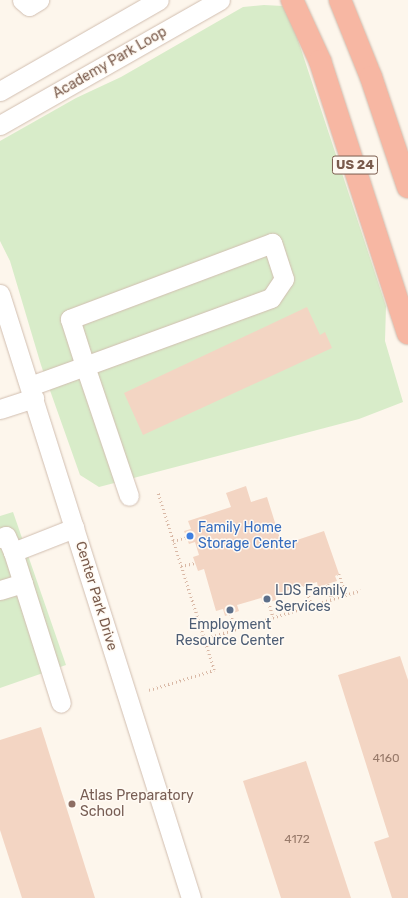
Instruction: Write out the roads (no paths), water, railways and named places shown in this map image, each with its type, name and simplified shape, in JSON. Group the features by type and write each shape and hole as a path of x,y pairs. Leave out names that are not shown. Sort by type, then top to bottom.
{"highway":[{"name":"US 24","path":"292,0 308,32 328,83 408,333"},
{"name":"US 24","path":"340,0 370,77 408,187"}],"street":[{"path":"22,0 29,6 40,0"},
{"path":"0,90 159,0"},
{"name":"Academy Park Loop","path":"0,125 220,0"},
{"path":"0,409 85,366 271,298 284,279 272,243 70,319 85,366 129,496"},
{"name":"Center Park Drive","path":"0,294 191,898"},
{"path":"61,703 23,583 6,542 74,528"},
{"path":"0,590 23,583"}],"place":[{"name":"Family Home Storage Center","path":"190,536"},
{"name":"LDS Family Services","path":"267,599"},
{"name":"Employment Resource Center","path":"230,610"},
{"name":"Atlas Preparatory School","path":"72,804"}]}
